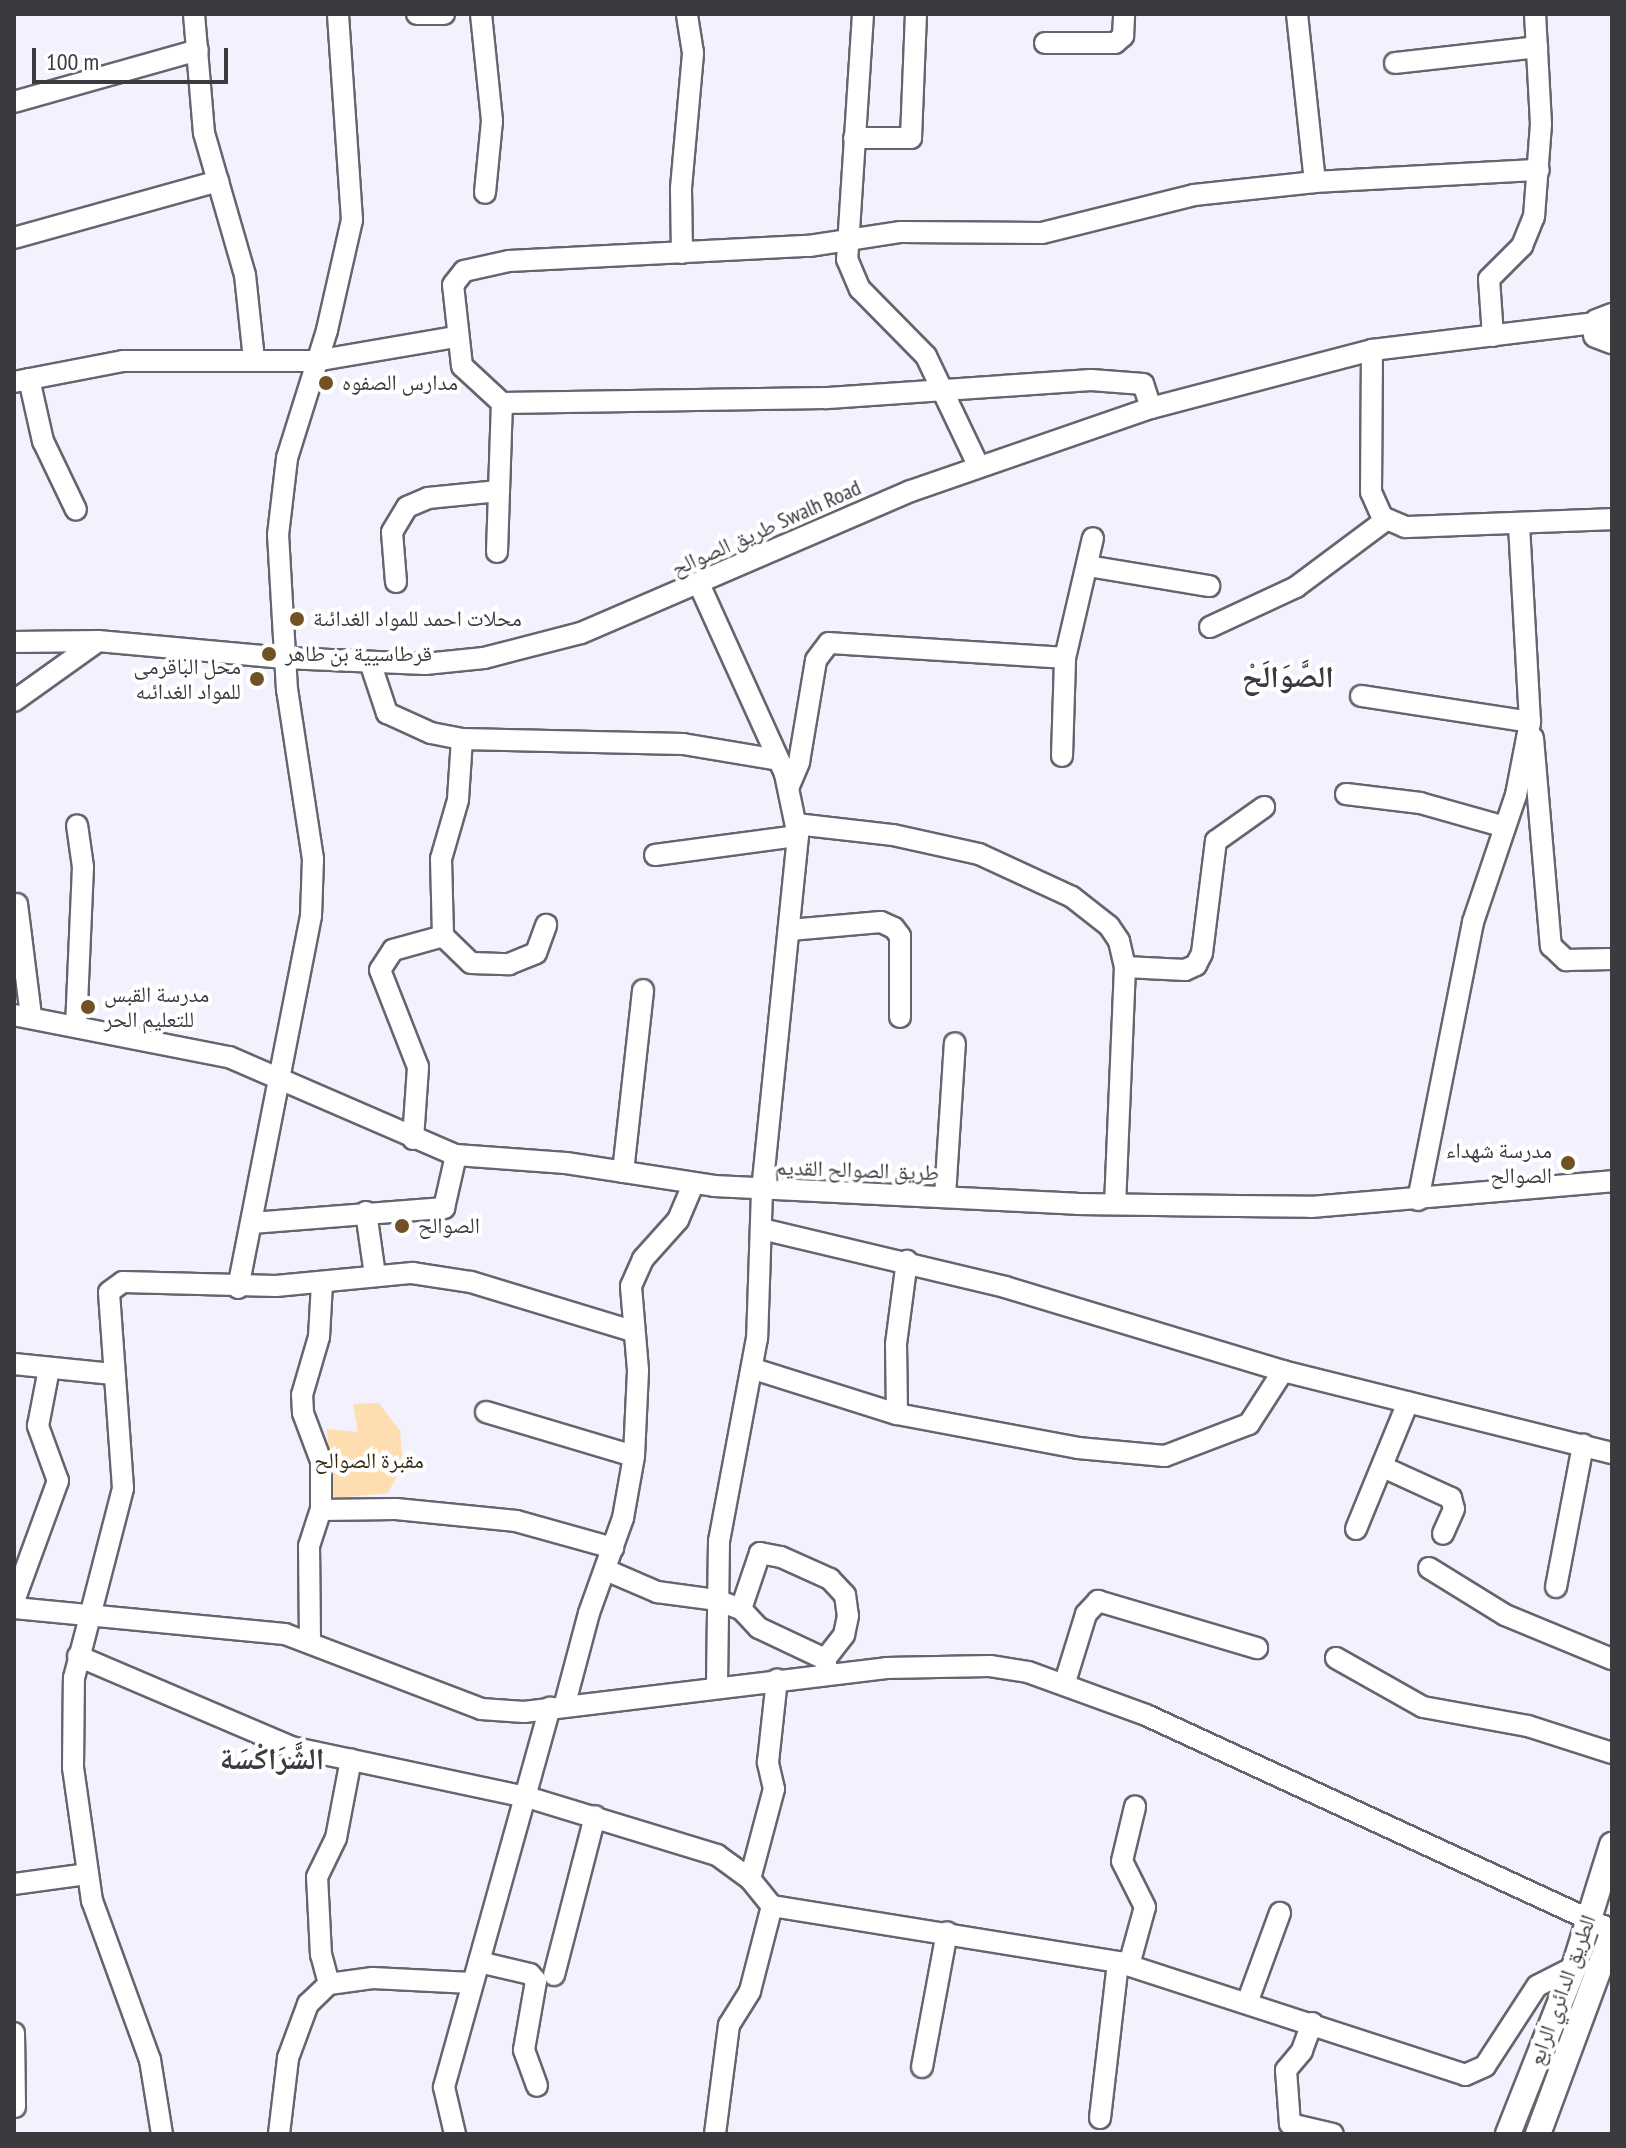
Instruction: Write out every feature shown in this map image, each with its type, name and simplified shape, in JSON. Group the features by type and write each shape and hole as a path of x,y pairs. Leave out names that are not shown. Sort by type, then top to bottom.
{"main road":[{"name":"الطريق الدائري الرابع","path":"1508,2134 1574,1967 1612,1845"},
{"name":"الطريق الدائري الرابع","path":"1538,2134 1612,1932"}],"street":[{"path":"194,14 204,133 252,308 254,359"},
{"path":"238,1288 278,1076 303,971 313,859 284,658 280,496 315,361 342,276 352,220 338,14"},
{"path":"417,14 444,14"},
{"path":"481,14 492,121 485,193"},
{"path":"682,253 681,188 693,53 687,14"},
{"path":"863,14 846,242 860,289 926,356 944,386 978,465"},
{"path":"854,138 911,138 916,14"},
{"path":"1045,43 1115,43 1123,36 1124,14"},
{"path":"1297,14 1315,182"},
{"path":"1493,336 1489,279 1529,236 1539,170 1535,14"},
{"path":"1395,63 1537,47"},
{"path":"14,102 198,50"},
{"path":"1151,408 1143,384 1091,380 944,386 825,398 502,403 462,366 456,337 453,285 464,271 509,261 846,242 901,232 1042,233 1194,195 1315,182 1539,170"},
{"path":"14,238 218,181"},
{"name":"طريق الصوالح Swalh Road","path":"14,642 98,641 284,658 425,664 534,646 699,584 978,465 1151,408 1372,350 1493,336 1607,328"},
{"path":"76,510 43,441 22,380 123,361 315,361 456,337"},
{"path":"1372,350 1371,492 1386,520 1405,527 1612,519"},
{"path":"497,552 502,403"},
{"path":"396,582 392,532 407,507 428,498 499,491"},
{"path":"1210,627 1296,587 1386,520"},
{"path":"1519,524 1530,722 1551,946 1566,960 1612,959"},
{"path":"1062,756 1065,658 1093,538"},
{"path":"1088,566 1209,586"},
{"name":"طريق الصوالح القديم","path":"699,584 779,760 789,786 797,830 790,930 762,1191 1115,1204 1311,1207 1578,1188 1612,1181"},
{"path":"14,701 98,641"},
{"path":"789,786 799,762 816,660 829,643 1065,658"},
{"path":"370,662 387,713 406,725 462,739 640,741 779,760"},
{"path":"1361,696 1530,722"},
{"path":"1418,1200 1473,922 1505,827 1530,722"},
{"path":"462,739 458,800 441,859 443,936 471,963 509,964 536,953 546,925"},
{"path":"1346,794 1420,803 1505,827"},
{"path":"1125,967 1185,970 1196,965 1202,953 1216,841 1264,807"},
{"path":"76,1027 83,875 77,825"},
{"path":"655,855 797,830 906,837 999,862 1092,911 1119,941 1125,967 1115,1204"},
{"path":"17,904 22,1016 229,1057 456,1155 623,1172 693,1184 762,1191 754,1369 722,1526 717,1600 717,1686"},
{"path":"790,930 881,922 894,928 900,936 900,1017"},
{"path":"413,1139 418,1067 380,970 393,950 443,936"},
{"path":"623,1172 643,990"},
{"path":"945,1196 955,1043"},
{"path":"252,1223 444,1208 456,1155"},
{"path":"455,2134 444,2087 471,1983 527,1797 613,1548 634,1456 638,1370 632,1331 635,1272 678,1220 693,1184"},
{"name":"طريق الصوالح القديم","path":"1578,1188 1612,1192"},
{"path":"366,1212 375,1275"},
{"path":"762,1229 907,1261 1283,1371 1612,1453"},
{"path":"897,1414 896,1344 907,1261"},
{"path":"162,2134 150,2060 87,1874 71,1721 78,1656 92,1615 123,1488 106,1307 116,1284 238,1288 412,1273 471,1282 632,1331"},
{"path":"310,1640 309,1546 321,1510 320,1448 303,1413 302,1395 319,1337 322,1283"},
{"path":"14,1364 112,1374"},
{"path":"14,1601 59,1477 38,1426 49,1369"},
{"path":"754,1369 897,1414 1078,1448 1165,1456 1249,1424 1283,1371"},
{"path":"1356,1529 1408,1402"},
{"path":"486,1412 634,1456"},
{"path":"1556,1587 1583,1445"},
{"path":"1383,1467 1451,1498 1454,1509 1443,1534"},
{"path":"321,1510 396,1509 516,1521 613,1548"},
{"path":"741,1609 760,1553 781,1557 830,1579 845,1595 848,1616 844,1635 827,1667"},
{"path":"1429,1568 1505,1615 1612,1659"},
{"path":"606,1570 657,1592 717,1600 741,1609 759,1628 827,1667"},
{"path":"1065,1682 1086,1614 1098,1601 1257,1648"},
{"path":"14,1608 237,1627 310,1640 481,1709 557,1708 777,1679 827,1667 990,1666 1065,1682 1612,1932"},
{"path":"78,1656 250,1733 351,1759 527,1797 717,1855 750,1879 772,1906 947,1932 1124,1964 1472,2074 1492,2057 1525,1999 1574,1967"},
{"path":"1336,1658 1435,1711 1528,1726 1612,1753"},
{"path":"750,1879 774,1789 768,1762 777,1679"},
{"path":"329,1984 321,1955 317,1877 336,1838 351,1759"},
{"path":"1100,2118 1124,1964 1145,1907 1122,1861 1135,1807"},
{"path":"554,1975 595,1816"},
{"path":"14,1884 87,1874"},
{"path":"715,2134 729,2025 750,1991 772,1906"},
{"path":"1247,2003 1280,1913"},
{"path":"922,2067 947,1932"},
{"path":"479,1962 530,1974 536,1981 524,2050 537,2086"},
{"path":"279,2134 288,2058 308,2004 329,1984 373,1978 471,1983"},
{"path":"1312,2023 1302,2051 1286,2070 1288,2129 1333,2134"},
{"path":"14,2033 15,2107"}],"green space":[{"name":"مقبرة الصوالح","path":"379,1403 400,1431 403,1464 388,1493 337,1498 331,1495 327,1429 358,1432 353,1404"}],"place":[{"name":"مدارس الصفوه","path":"326,383"},
{"name":"محلات احمد للمواد الغدائىة","path":"297,619"},
{"name":"قرطاسيية بن طاهر","path":"269,654"},
{"name":"محل الباقرمى للمواد الغدائىه","path":"257,679"},
{"name":"مدرسة القبس للتعليم الحر","path":"88,1007"},
{"name":"مدرسة شهداء الصوالح","path":"1568,1163"},
{"name":"الصوالح","path":"402,1226"}],"district":[{"name":"الصَّوَالَحْ","path":"1288,676"},
{"name":"الشَّرَاكْسَة","path":"272,1758"}]}
